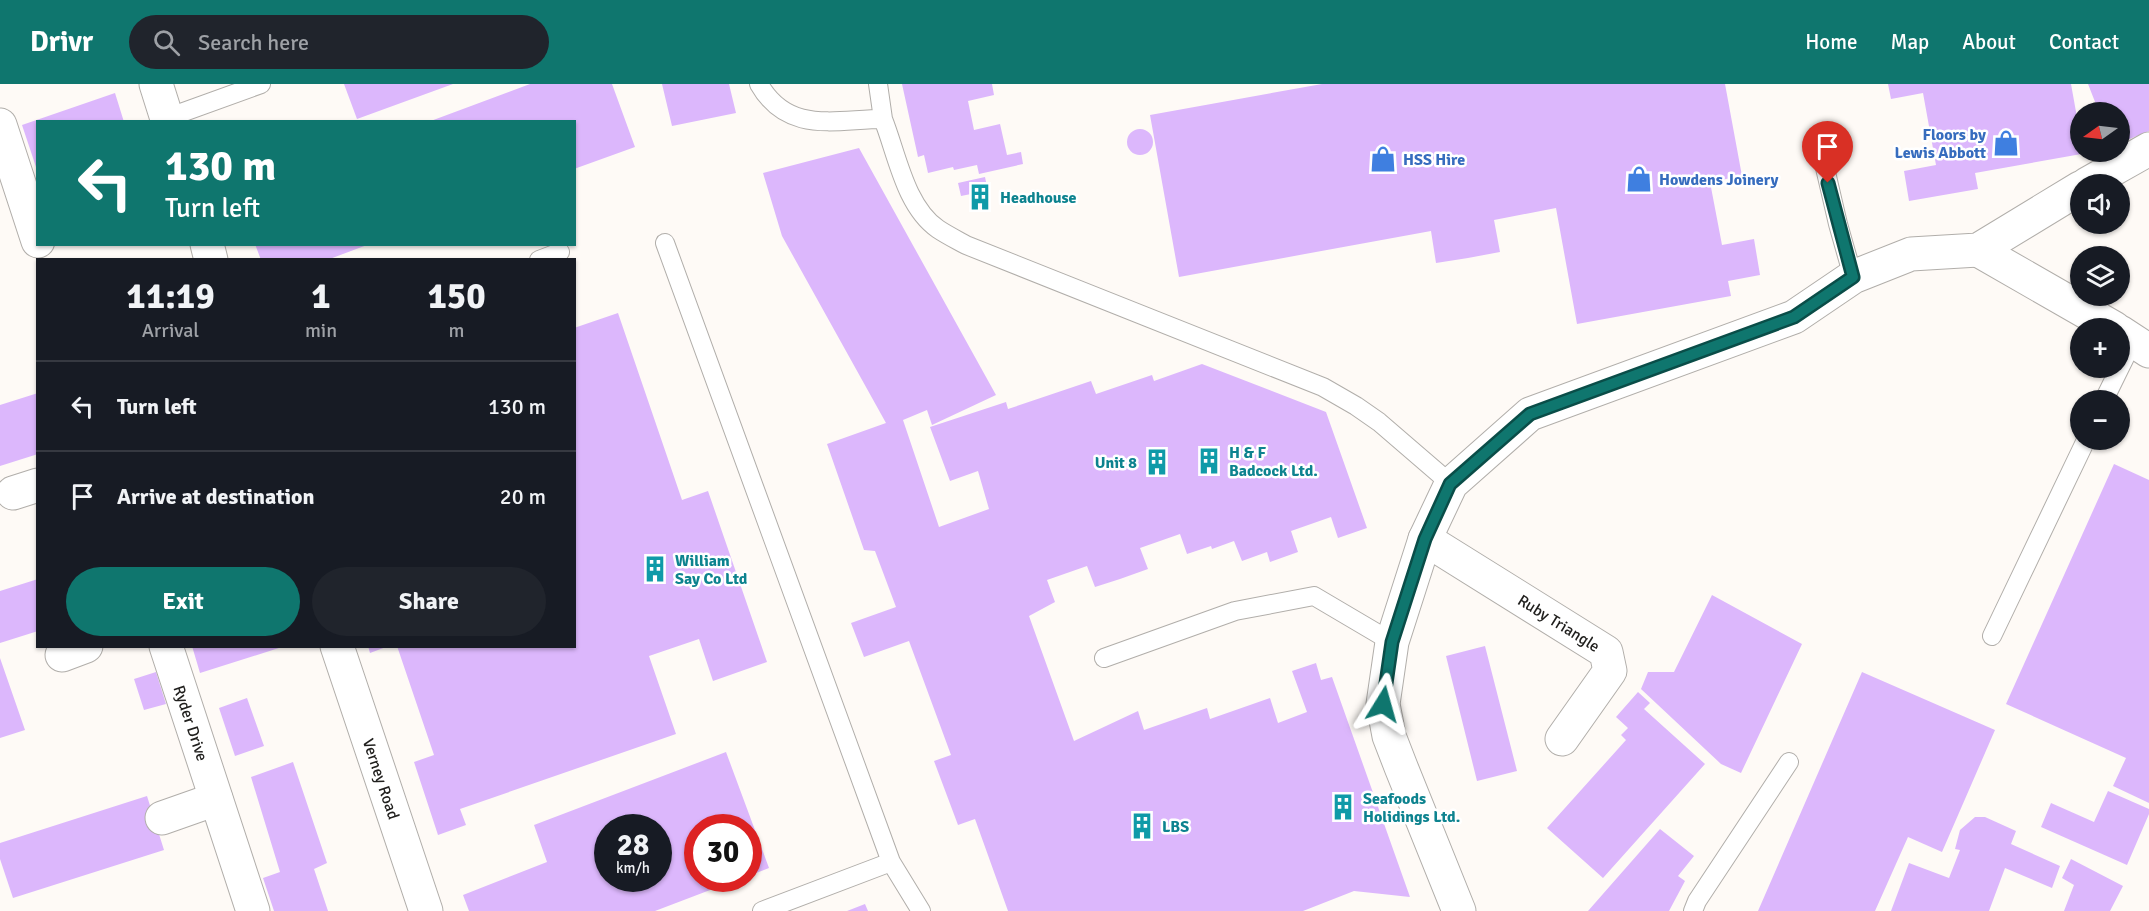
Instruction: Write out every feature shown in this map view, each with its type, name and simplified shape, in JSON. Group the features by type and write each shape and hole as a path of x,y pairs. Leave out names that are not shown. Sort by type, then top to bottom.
{"street":[{"path":"156,84 168,120"},
{"path":"1,134 36,236"},
{"path":"2105,174 2149,149"},
{"path":"1459,911 1389,736 1383,704 1392,642 1425,539 1450,484 1530,414 1794,317 1853,277 1911,255 1978,250 2070,194"},
{"path":"1978,250 2095,318"},
{"name":"Ruby Triangle","path":"1425,539 1606,652 1610,670 1562,739"},
{"name":"Ryder Drive","path":"167,648 253,911"},
{"name":"Verney Road","path":"338,648 426,911"},
{"path":"162,818 216,799"}],"lane":[{"path":"168,120 261,84"},
{"path":"759,84 778,107 801,120 829,123 883,119"},
{"path":"878,84 883,119 896,151 903,179 917,206 936,228 966,245 1014,265 1323,387 1378,422 1450,484"},
{"path":"1819,142 1853,277"},
{"path":"665,243 891,862 921,911"},
{"path":"544,258 560,252"},
{"path":"1992,636 2081,450"},
{"path":"1104,658 1235,611 1314,597 1392,642"},
{"path":"1693,911 1789,762"},
{"path":"762,911 891,862"}],"building":[{"path":"344,84 453,84 357,119"},
{"path":"530,84 612,84 635,147 576,168 576,120 433,120"},
{"path":"662,84 729,84 736,113 672,126"},
{"path":"902,84 992,84 994,95 968,101 974,130 1000,124 1007,155 1021,152 1023,164 979,174 977,165 954,170 953,167 928,173 924,155 918,157"},
{"path":"1322,84 1725,84 1742,176 1710,182 1722,245 1754,239 1760,275 1728,281 1731,296 1577,324 1556,208 1494,220 1500,252 1468,258 1436,263 1431,231 1179,277 1150,115"},
{"name":"Floors by Lewis Abbott","path":"1888,84 2071,84 2074,102 2070,102 2070,156 1975,173 1978,189 1909,201 1904,171 1936,165 1923,93 1891,99"},
{"path":"2088,84 2149,84 2149,131 2130,139 2130,102 2095,102"},
{"path":"115,93 123,120 37,120"},
{"path":"36,120 36,167 22,125"},
{"path":"1140,129 1149,133 1153,142 1149,151 1140,155 1131,151 1127,142 1131,133"},
{"path":"859,148 996,395 932,425 927,410 903,420 939,527 989,509 978,471 950,481 930,427 1006,402 1008,409 1091,381 1096,394 1152,375 1154,381 1202,364 1326,412 1367,528 1338,538 1331,517 1291,531 1298,552 1270,562 1267,552 1242,561 1234,541 1212,549 1211,546 1187,554 1180,534 1140,548 1148,569 1120,579 1095,587 1087,566 1047,580 1055,602 1029,616 1074,741 1138,711 1144,730 1207,708 1210,719 1270,698 1278,723 1307,712 1292,671 1316,663 1321,680 1332,677 1410,897 1354,891 1303,911 1008,911 975,819 958,825 934,761 951,755 909,641 864,657 851,623 896,607 875,551 864,550 827,444 886,423 782,236 763,173"},
{"path":"985,177 990,201 973,205 971,194 961,196 958,183"},
{"path":"256,246 364,246 332,258 260,258"},
{"name":"William Say Co Ltd","path":"618,313 682,500 708,491 767,662 713,681 699,639 649,656 676,734 460,809 466,825 438,835 414,762 434,755 398,648 576,648 576,327"},
{"path":"36,394 36,455 0,466 0,405"},
{"path":"2114,464 2149,480 2149,803 2113,786 2126,758 2006,704"},
{"path":"36,580 36,632 0,643 0,591"},
{"path":"1712,595 1802,644 1741,773 1721,764 1641,689 1648,672 1674,672"},
{"path":"1485,646 1517,771 1477,781 1446,656"},
{"path":"193,648 279,648 200,673"},
{"path":"369,648 383,648 370,653"},
{"path":"0,658 25,730 0,738"},
{"path":"156,672 166,704 144,710 134,679"},
{"path":"1862,672 1995,730 1942,852 1908,837 1875,911 1758,911"},
{"path":"1638,692 1650,703 1644,709 1705,764 1603,878 1547,828 1626,740 1621,735 1628,728 1616,717"},
{"path":"247,698 264,746 235,756 219,708"},
{"path":"726,752 749,814 684,814 684,892 705,892 655,911 469,911 463,895 547,862 534,825"},
{"path":"293,762 327,863 314,869 328,911 274,911 263,878 280,872 251,777"},
{"path":"2108,791 2149,809 2149,814 2127,865 2041,827 2051,803 2094,822"},
{"path":"147,796 164,850 13,898 0,859 0,843"},
{"path":"1975,817 1985,817 2016,831 2011,844 2060,866 2052,888 2005,868 1989,911 1891,911 1909,863 1949,878 1960,850 1955,849 1960,830"},
{"path":"1660,829 1694,856 1678,876 1685,881 1669,911 1588,911"},
{"path":"762,849 769,868 762,871"},
{"path":"2071,859 2123,886 2110,911 2064,911 2074,885 2062,878"},
{"path":"865,904 868,911 847,911"}],"place":[{"name":"Floors by Lewis Abbott","path":"2006,143"},
{"name":"HSS Hire","path":"1383,159"},
{"name":"Howdens Joinery","path":"1639,179"},
{"name":"Headhouse","path":"980,197"},
{"name":"H & F Badcock Ltd.","path":"1209,461"},
{"name":"Unit 8","path":"1157,462"},
{"name":"William Say Co Ltd","path":"655,569"},
{"name":"Seafoods Holidings Ltd.","path":"1343,807"},
{"name":"LBS","path":"1142,826"}],"route":[{"path":"1383,704 1392,642 1425,539 1450,484 1530,414 1794,317 1853,277 1828,183"}]}
